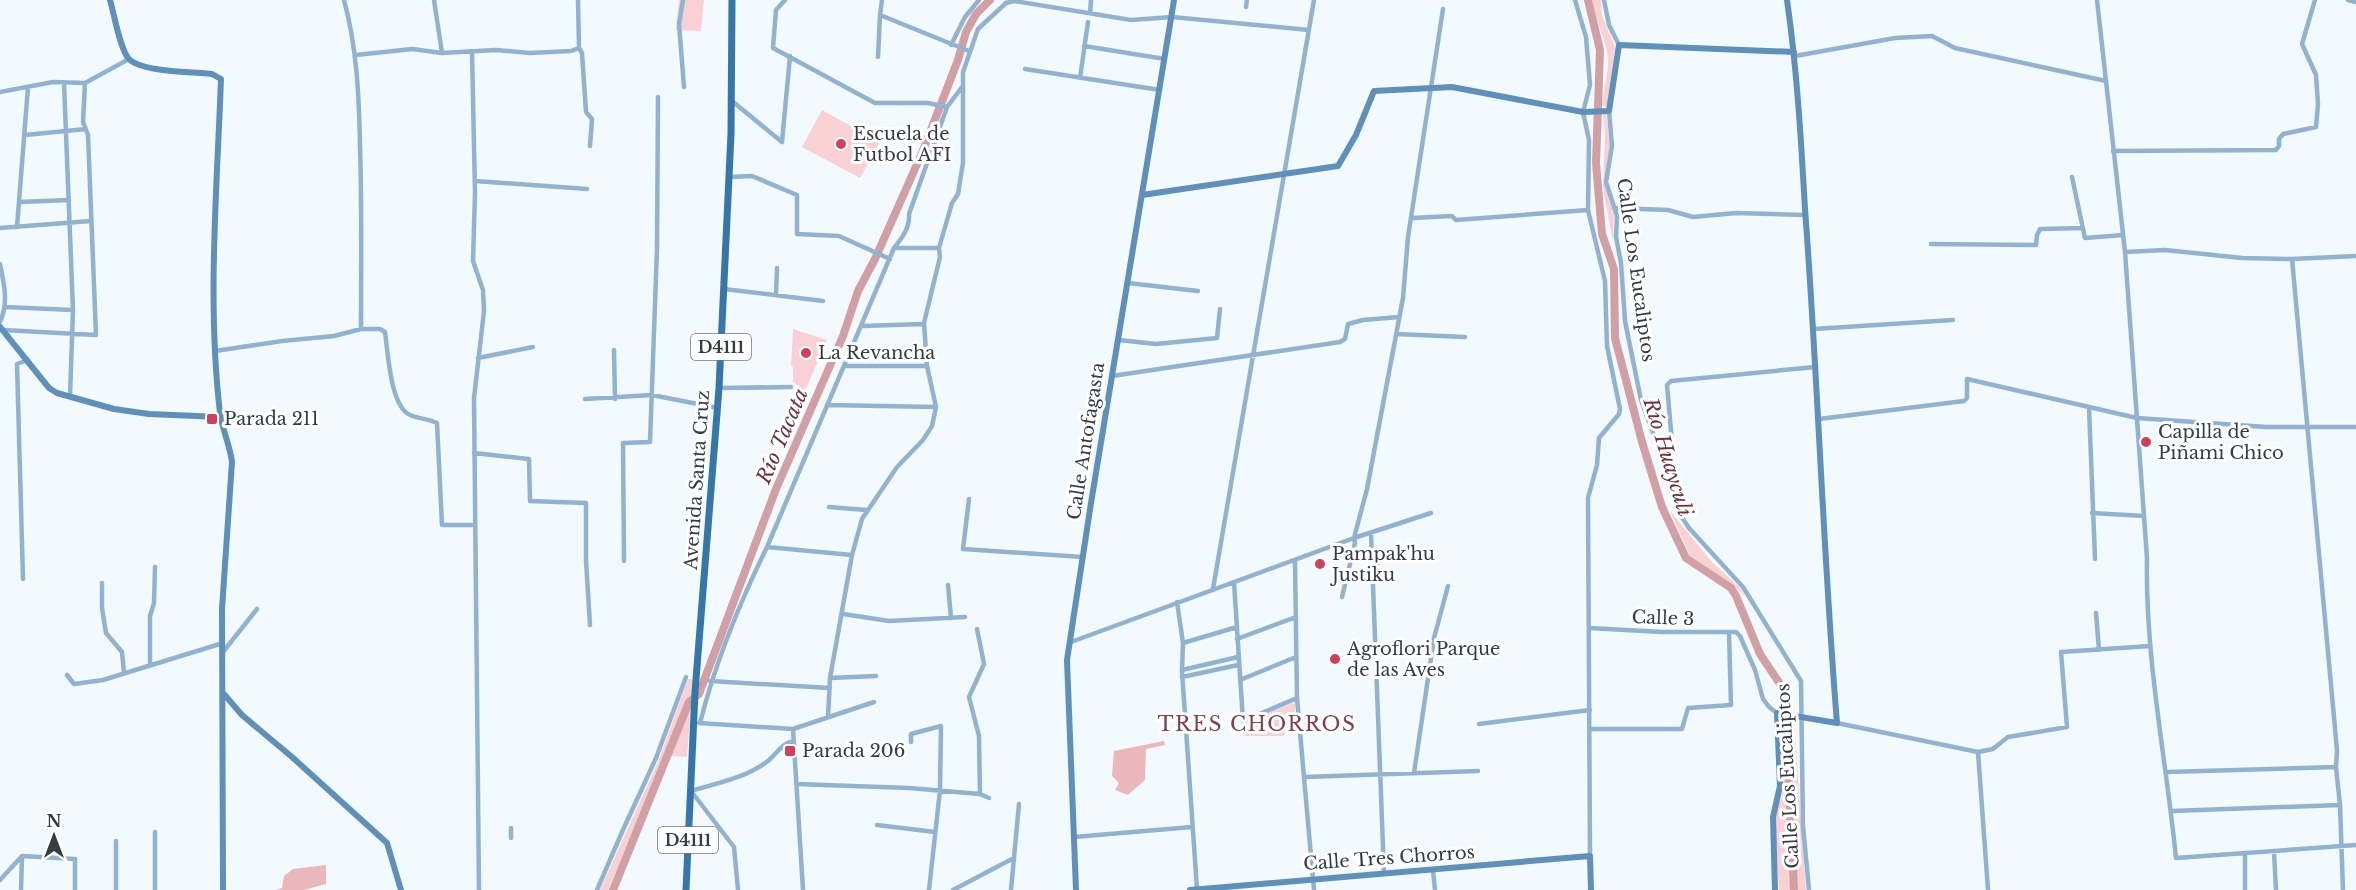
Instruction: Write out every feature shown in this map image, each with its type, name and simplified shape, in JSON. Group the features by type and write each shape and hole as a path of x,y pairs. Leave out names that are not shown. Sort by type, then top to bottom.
{"main road":[{"name":"Avenida Santa Cruz","path":"686,890 697,723 695,692 718,408 732,101 732,0"}],"street":[{"path":"110,0 120,38 129,59 142,66 212,75 221,79 214,289 215,351 220,417 230,447 232,462 224,564 223,890"},
{"path":"344,0 356,55 362,200 361,329"},
{"path":"434,0 442,53"},
{"path":"578,0 579,48 582,53 586,112 592,119 590,146"},
{"path":"682,0 679,24 684,87"},
{"path":"784,0 776,10 773,48 875,103 917,102 942,106"},
{"path":"878,57 882,0"},
{"path":"951,45 965,17 979,0"},
{"path":"1090,13 1092,0"},
{"name":"Calle Antofagasta","path":"1076,890 1067,660 1174,0"},
{"path":"1246,7 1247,0"},
{"path":"1213,589 1314,0"},
{"path":"1575,0 1586,37 1590,85 1585,112 1589,140 1588,210 1605,281 1607,346 1620,409 1619,414 1599,438 1597,465 1588,498 1591,890"},
{"path":"1604,0 1609,25 1619,45 1794,54 1895,38 1932,36 1955,48 2106,81"},
{"path":"1787,0 1794,54 1814,329 1837,723"},
{"path":"2097,0 2125,252 2147,558 2146,600 2150,646 2176,858 2356,845"},
{"path":"2113,151 2276,150 2279,146 2279,139 2283,135 2316,127 2318,104 2316,75 2302,44 2315,0"},
{"path":"2348,0 2356,2"},
{"path":"828,717 830,678 859,527 866,510 897,467 923,440 932,426 936,407 927,366 924,324 940,257 939,248 952,203 958,194 963,163 962,87 967,50 983,23 1006,2 1014,1 1032,2 1131,20 1172,17 1309,30"},
{"path":"1342,597 1367,489 1399,317 1443,9"},
{"path":"880,15 967,50"},
{"path":"1080,78 1088,21"},
{"name":"Calle Los Eucaliptos","path":"1619,45 1606,111 1612,146 1606,182 1617,216 1616,237 1621,263 1624,321 1641,400 1661,455 1670,457 1671,487 1679,513 1689,528 1743,587 1795,667 1801,681 1803,826 1809,890"},
{"path":"1084,46 1165,58"},
{"path":"356,55 412,49 442,53 496,50 546,53 579,48"},
{"path":"472,51 475,181 473,261 483,290 484,311 474,398 479,890"},
{"path":"732,101 782,142 790,56"},
{"path":"0,92 53,82 85,83 129,59"},
{"path":"1025,69 1160,90"},
{"path":"64,83 74,310 70,396"},
{"path":"1,326 73,335 96,335 86,129 83,122 85,83"},
{"path":"17,227 28,87"},
{"path":"874,702 793,729 697,723 710,681 750,582 894,248 904,236 942,106 962,87"},
{"path":"1142,195 1338,166 1356,135 1374,91 1432,87 1468,89 1585,112 1606,111"},
{"path":"624,561 623,443 650,442 657,249 658,97"},
{"path":"24,135 66,133 86,129"},
{"path":"729,177 752,176 797,195 797,234 839,236 890,259"},
{"path":"2072,177 2085,238 2123,235"},
{"path":"475,181 587,189"},
{"path":"20,202 69,200"},
{"path":"1614,208 1668,210 1693,217 1736,213 1806,215"},
{"path":"1413,218 1452,216 1456,220 1588,210"},
{"path":"0,228 91,221"},
{"path":"1931,244 2036,245 2040,229 2083,228"},
{"path":"894,248 939,248"},
{"path":"2125,252 2165,250 2242,258 2292,259 2356,256"},
{"path":"2292,259 2337,750 2343,890"},
{"path":"0,264 6,290 1,326"},
{"path":"776,295 777,268"},
{"path":"1128,283 1198,291"},
{"path":"724,289 823,301"},
{"path":"5,308 74,310"},
{"path":"1119,340 1156,344 1217,338 1220,309"},
{"path":"1112,376 1254,353 1340,342 1345,339 1348,324 1363,320 1399,317"},
{"path":"1814,329 1953,320"},
{"path":"862,326 924,324"},
{"path":"1,326 49,388 57,393 114,409 149,414 220,417"},
{"path":"215,351 334,336 361,329 380,329 385,332 392,381 398,400 409,415 437,423 442,525 474,525"},
{"path":"1396,334 1465,337"},
{"path":"478,358 533,347"},
{"path":"614,350 615,399"},
{"path":"23,579 17,364 28,360"},
{"path":"845,366 927,366"},
{"path":"1670,457 1672,442 1667,385 1671,381 1815,367"},
{"path":"1819,419 1964,401 1967,398 1967,379 2137,418 2307,428 2356,427"},
{"path":"719,388 791,387"},
{"path":"585,399 652,395 718,408"},
{"path":"827,405 936,407"},
{"path":"2089,407 2095,559"},
{"path":"474,453 529,459 530,501 586,503 590,625"},
{"path":"969,500 963,549 1083,557"},
{"path":"829,507 866,510"},
{"path":"1071,642 1354,538 1431,513"},
{"path":"2092,513 2144,516"},
{"path":"1371,533 1384,873"},
{"path":"767,547 852,555"},
{"path":"1295,561 1297,698 1314,890"},
{"path":"150,665 150,616 154,603 155,567"},
{"path":"1234,582 1243,721 1297,698"},
{"path":"102,583 102,608 106,633 122,651 124,673"},
{"path":"948,585 951,618"},
{"path":"1414,773 1434,638 1448,586"},
{"path":"1177,602 1183,643 1182,676 1197,889"},
{"path":"223,652 257,609"},
{"path":"2097,613 2099,650"},
{"path":"843,615 877,621 965,617"},
{"path":"1237,639 1296,617"},
{"path":"1183,643 1237,627"},
{"name":"Calle 3","path":"1589,628 1662,632 1736,632 1755,670 1763,699 1768,707 1780,713"},
{"path":"977,629 984,664 969,697 979,736 980,794"},
{"path":"1591,729 1682,729 1688,708 1731,705 1728,632"},
{"path":"67,675 74,684 103,680 223,642"},
{"path":"1775,890 1773,817 1780,786 1780,713 1978,752 1993,749 2008,737 2067,727 2061,652 2150,646"},
{"path":"1182,670 1238,657"},
{"path":"1240,680 1296,657"},
{"path":"1182,676 1238,665"},
{"path":"830,678 876,676"},
{"path":"597,890 656,758 686,677"},
{"path":"710,681 830,688"},
{"path":"223,693 242,716 292,757 387,843 401,890"},
{"path":"1479,724 1590,710"},
{"path":"911,742 911,734 941,726 940,790 929,890"},
{"path":"793,729 803,890"},
{"path":"738,890 734,847 691,790 753,771 769,760 787,742 794,741"},
{"path":"1978,752 1988,890"},
{"path":"2167,772 2336,767"},
{"path":"1305,777 1478,771"},
{"path":"796,784 940,790 980,794 989,798"},
{"path":"1011,890 1012,859 1019,804"},
{"path":"2172,811 2340,805"},
{"path":"877,825 934,832"},
{"path":"1074,837 1192,827"},
{"path":"511,838 512,828"},
{"path":"155,832 155,890"},
{"path":"116,841 116,890"},
{"path":"2274,852 2276,890"},
{"path":"2245,853 2245,890"},
{"path":"0,880 22,856"},
{"path":"21,890 22,856"},
{"path":"22,856 75,859 75,890"},
{"name":"Calle Tres Chorros","path":"1190,890 1590,856"},
{"path":"953,890 1012,859"},
{"path":"1433,870 1435,890"}],"shaded area":[{"path":"679,0 704,0 701,31 676,30"},
{"path":"1592,0 1601,0 1602,16 1615,47 1607,107 1603,106 1603,100 1608,66 1607,52"},
{"name":"Escuela de Futbol AFI","path":"822,110 880,142 860,178 802,147"},
{"path":"1603,113 1606,114 1610,146 1605,183 1614,216 1613,242 1603,188 1605,131"},
{"name":"La Revancha","path":"793,329 827,340 805,391 793,382 793,367 791,366"},
{"path":"1670,511 1712,562 1740,588 1746,598 1739,590 1690,555"},
{"path":"688,679 692,679 691,698 688,700 608,890 600,890 659,760"},
{"path":"1292,703 1295,704 1295,714 1283,736 1245,736 1244,722"},
{"path":"691,704 687,757 671,756"},
{"path":"1781,717 1794,719 1806,890 1779,890 1774,815 1782,797"},
{"path":"1164,741 1165,745 1146,749 1145,780 1128,795 1115,790 1119,783 1112,776 1114,751"},
{"path":"326,865 326,884 304,890 276,890 282,888 284,876 293,869"}],"waterway":[{"name":"Río Tacata","path":"613,890 689,702 699,694 776,489 843,336 858,291 875,259 922,153 958,60 966,32 976,14 990,0"},
{"name":"Río Huayculi","path":"1588,0 1600,50 1596,163 1602,234 1614,269 1615,338 1642,442 1662,507 1686,558 1731,588 1760,654 1782,687 1788,703 1787,740 1794,890"}],"place":[{"name":"Escuela de Futbol AFI","path":"841,144"},
{"name":"La Revancha","path":"806,353"},
{"name":"Parada 211","path":"212,419"},
{"name":"Capilla de Piñami Chico","path":"2146,442"},
{"name":"Pampak'hu Justiku","path":"1320,564"},
{"name":"Agroflori Parque de las Aves","path":"1335,659"},
{"name":"Parada 206","path":"790,751"}],"district":[{"name":"TRES CHORROS","path":"1257,724"}]}
